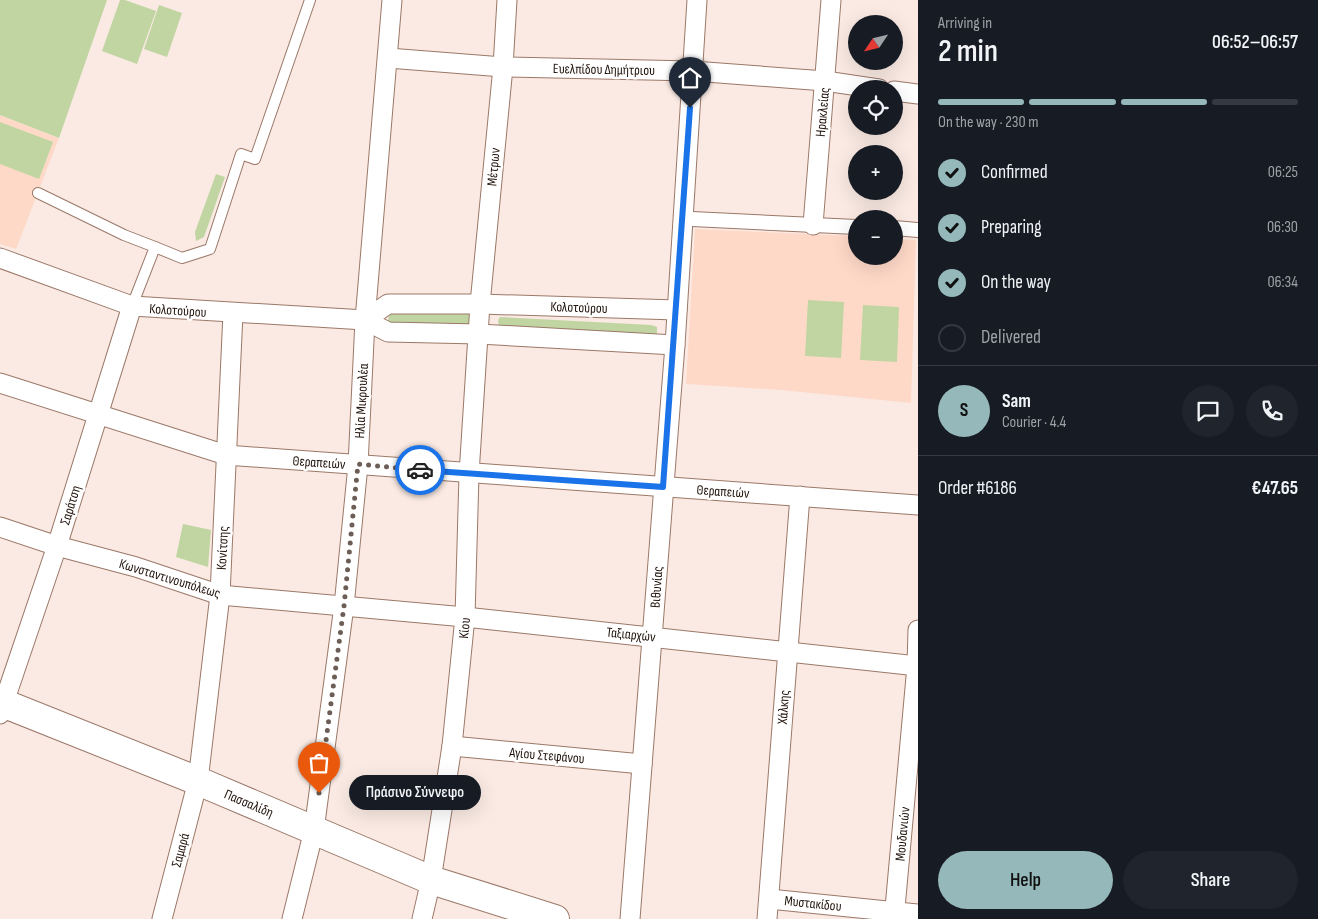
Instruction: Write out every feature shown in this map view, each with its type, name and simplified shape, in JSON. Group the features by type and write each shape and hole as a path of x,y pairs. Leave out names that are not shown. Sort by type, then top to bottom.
{"main road":[{"name":"Πασσαλίδη","path":"1,707 198,781 431,880 555,919"}],"street":[{"name":"Ηλία Μικρουλέα","path":"292,919 314,830 344,606 358,464 365,320 392,0"},
{"name":"Μέτρων","path":"479,334 480,304 503,67 507,0"},
{"name":"Βιθυνίας","path":"630,919 675,345 697,0"},
{"name":"Ηρακλείας","path":"812,225 831,0"},
{"name":"Ευελπίδου Δημήτριου","path":"388,58 503,67 693,71 848,84"},
{"path":"903,92 918,94"},
{"path":"692,219 848,227"},
{"path":"903,229 918,230"},
{"name":"Κολοτούρου","path":"0,258 132,306 365,320 388,332 479,334 675,345"},
{"name":"Κολοτούρου","path":"365,320 388,304 480,304 677,310"},
{"name":"Σαράτση","path":"1,707 57,546 132,306"},
{"name":"Κονίτσης","path":"198,781 220,595 233,313"},
{"name":"Κίου","path":"422,919 431,880 452,746 466,617 469,474 479,334"},
{"name":"Θεραπειών","path":"0,383 226,455 918,505"},
{"name":"Χάλκης","path":"767,919 800,496"},
{"name":"Κωνσταντινουπόλεως","path":"0,527 57,546 136,567 220,595 344,606"},
{"name":"Ταξιαρχών","path":"344,606 652,636 918,666"},
{"name":"Μουδανιών","path":"895,915 918,666 918,630"},
{"name":"Αγίου Στεφάνου","path":"452,746 642,764"},
{"name":"Σαμαρά","path":"162,919 198,781"},
{"name":"Μυστακίδου","path":"768,899 895,915 918,914"}],"lane":[{"path":"38,193 124,235 182,258 210,249 241,154 255,159 310,0"},
{"path":"132,306 155,247"}],"shaded area":[{"path":"0,115 59,138 16,249 0,244"},
{"path":"695,229 848,236 848,265 903,265 903,239 916,240 911,403 781,390 686,384"}],"green space":[{"path":"0,0 107,0 59,138 0,115"},
{"path":"120,0 156,11 137,64 102,51"},
{"path":"159,5 182,13 167,57 144,49"},
{"path":"0,122 53,142 39,179 0,164"},
{"path":"216,174 225,177 204,237 196,241 195,232"},
{"path":"808,300 844,302 841,358 805,356"},
{"path":"863,305 899,307 897,362 860,360"},
{"path":"390,310 470,310 469,324 391,324 388,321"},
{"path":"500,317 651,325 657,327 657,336 499,327 498,320"},
{"path":"183,524 211,530 208,567 176,557"}],"way so far":[{"path":"319,793 344,606 358,464 420,470"}],"place":[{"name":"Πράσινο Σύννεφο","path":"319,793"}],"route":[{"path":"420,470 663,487 675,345 690,108"}]}
